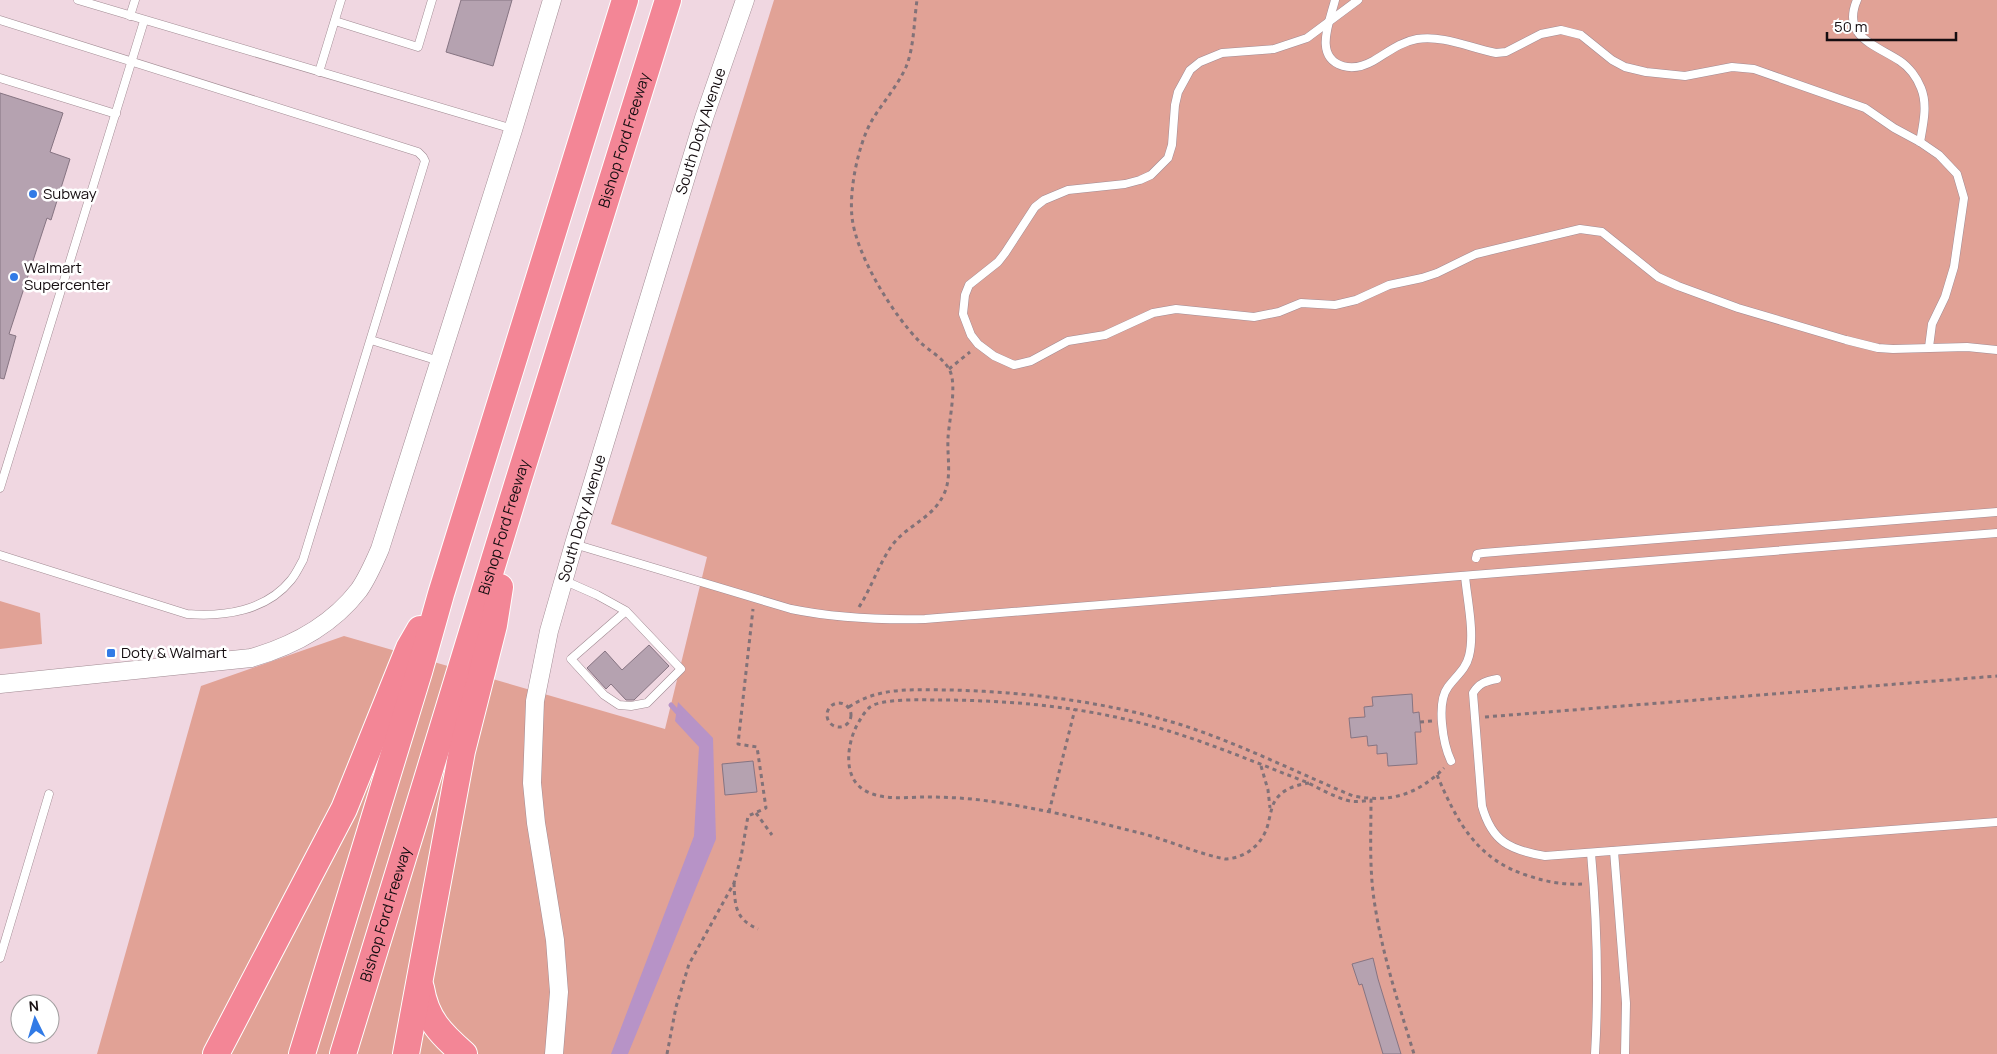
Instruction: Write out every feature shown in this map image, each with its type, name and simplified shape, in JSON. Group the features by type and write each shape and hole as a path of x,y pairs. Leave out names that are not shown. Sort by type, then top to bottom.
{"highway":[{"path":"302,1054 419,672 441,594 625,0"},
{"name":"Bishop Ford Freeway","path":"344,1054 517,485 668,0"},
{"path":"406,1054 462,751 494,625 517,485"},
{"path":"216,1054 344,809 409,648 441,594"},
{"path":"420,980 424,1005 432,1022 464,1054"}],"street":[{"path":"0,684 251,658 272,652 295,642 329,621 360,588 380,549 438,361 513,130 552,0"},
{"name":"South Doty Avenue","path":"554,1054 558,992 555,940 536,823 532,782 532,739 536,692 549,631 574,544 704,118 745,0"}],"lane":[{"path":"78,0 513,130"},
{"path":"130,16 135,0"},
{"path":"319,72 341,0"},
{"path":"335,21 418,47 432,0"},
{"path":"1335,0 1326,35 1328,56 1334,62 1347,67 1363,65 1415,39 1433,38 1496,53 1506,52 1551,31 1572,31 1581,35 1612,60 1625,67 1646,72 1685,76 1700,75 1732,67 1742,67 1767,72 1865,108 1939,155 1957,174 1964,198 1950,285 1932,324 1929,347"},
{"path":"1358,0 1307,38 1290,45 1274,48 1222,53 1200,62 1190,70 1178,92 1174,105 1172,145 1168,158 1160,168 1140,180 1068,190 1044,200 1035,207 998,262 970,285 965,295 963,314 971,335 978,344 994,356 1014,365 1032,361 1068,341 1105,335 1153,313 1176,309 1254,317 1279,312 1301,303 1335,305 1356,300 1389,285 1430,276 1476,254 1580,229 1602,232 1658,277 1738,308 1878,348 1967,347 1997,350"},
{"path":"1858,0 1853,16 1858,32 1871,46 1901,62 1912,74 1921,90 1924,106 1920,142"},
{"path":"0,20 421,154 424,161 303,560 292,579 270,598 253,607 215,615 187,614 0,555"},
{"path":"0,488 144,21"},
{"path":"0,78 116,114"},
{"path":"370,340 438,361"},
{"path":"1476,558 1478,554 1483,553 1997,512"},
{"path":"574,544 755,598 817,614 852,618 925,619 1997,533"},
{"path":"1451,761 1446,749 1443,698 1447,688 1466,667 1470,655 1471,642 1465,576"},
{"path":"564,580 626,611 681,669 647,703 631,706 619,705 604,695 571,659 626,611"},
{"path":"1498,679 1486,681 1477,686 1473,693 1482,806 1486,821 1499,838 1519,851 1545,856 1997,822"},
{"path":"0,958 49,794"},
{"path":"1614,851 1626,1003 1625,1054"},
{"path":"1591,852 1598,966 1595,1054"}],"path":[{"path":"852,618 867,595 894,543 933,512 945,492 949,467 948,440 952,384 949,369 912,332 886,297 862,252 852,218 851,200 863,141 870,124 907,65 917,0"},
{"path":"949,369 978,344"},
{"path":"666,1054 678,1000 689,964 734,883 742,857 748,816 766,808 757,747 738,744 755,598"},
{"path":"1474,718 1997,676"},
{"path":"849,706 858,700 876,693 898,690 988,691 1087,702 1182,726 1216,738 1353,796 1371,800"},
{"path":"1309,784 1296,786 1277,798 1270,811 1266,830 1257,845 1239,856 1225,859 1136,832 1049,812 979,800 885,796 870,793 859,786 850,770 848,756 852,735 869,708 885,703 966,700 1075,709 1172,732 1309,784 1346,800 1357,802 1393,798 1421,788 1451,761"},
{"path":"840,702 849,706 852,715 847,725 837,727 828,721 828,711 834,704 840,702"},
{"path":"1049,812 1075,709"},
{"path":"1420,722 1443,720"},
{"path":"1261,766 1268,790 1270,811"},
{"path":"1371,800 1371,840 1375,905 1391,977 1414,1054"},
{"path":"756,813 772,835"},
{"path":"734,883 734,898 738,913 747,924 758,929"}],"shaded area":[{"path":"774,0 1997,0 1997,1054 97,1054 201,686 344,636 665,729 707,557 611,524"},
{"path":"0,601 40,613 42,644 0,649"},
{"path":"678,702 713,738 716,839 628,1054 611,1054 694,836 699,747 675,721"}],"building":[{"path":"461,0 512,0 493,66 446,52"},
{"name":"Walmart Supercenter","path":"0,93 63,113 50,152 70,159 51,220 47,218 9,334 16,336 4,379 0,378"},
{"path":"649,645 669,666 634,700 626,700 611,684 606,689 587,668 605,651 622,670"},
{"path":"1412,694 1413,713 1419,712 1421,732 1415,732 1417,764 1388,766 1387,753 1377,754 1377,745 1368,746 1367,736 1351,738 1349,718 1365,717 1364,707 1373,706 1372,697"},
{"path":"753,761 757,792 725,795 722,764"},
{"path":"1373,958 1401,1054 1383,1054 1362,984 1359,985 1352,964"}],"waterway":[{"path":"671,705 680,715"}],"place":[{"name":"Subway","path":"33,194"},
{"name":"Walmart Supercenter","path":"14,277"},
{"name":"Doty & Walmart","path":"111,653"}]}
